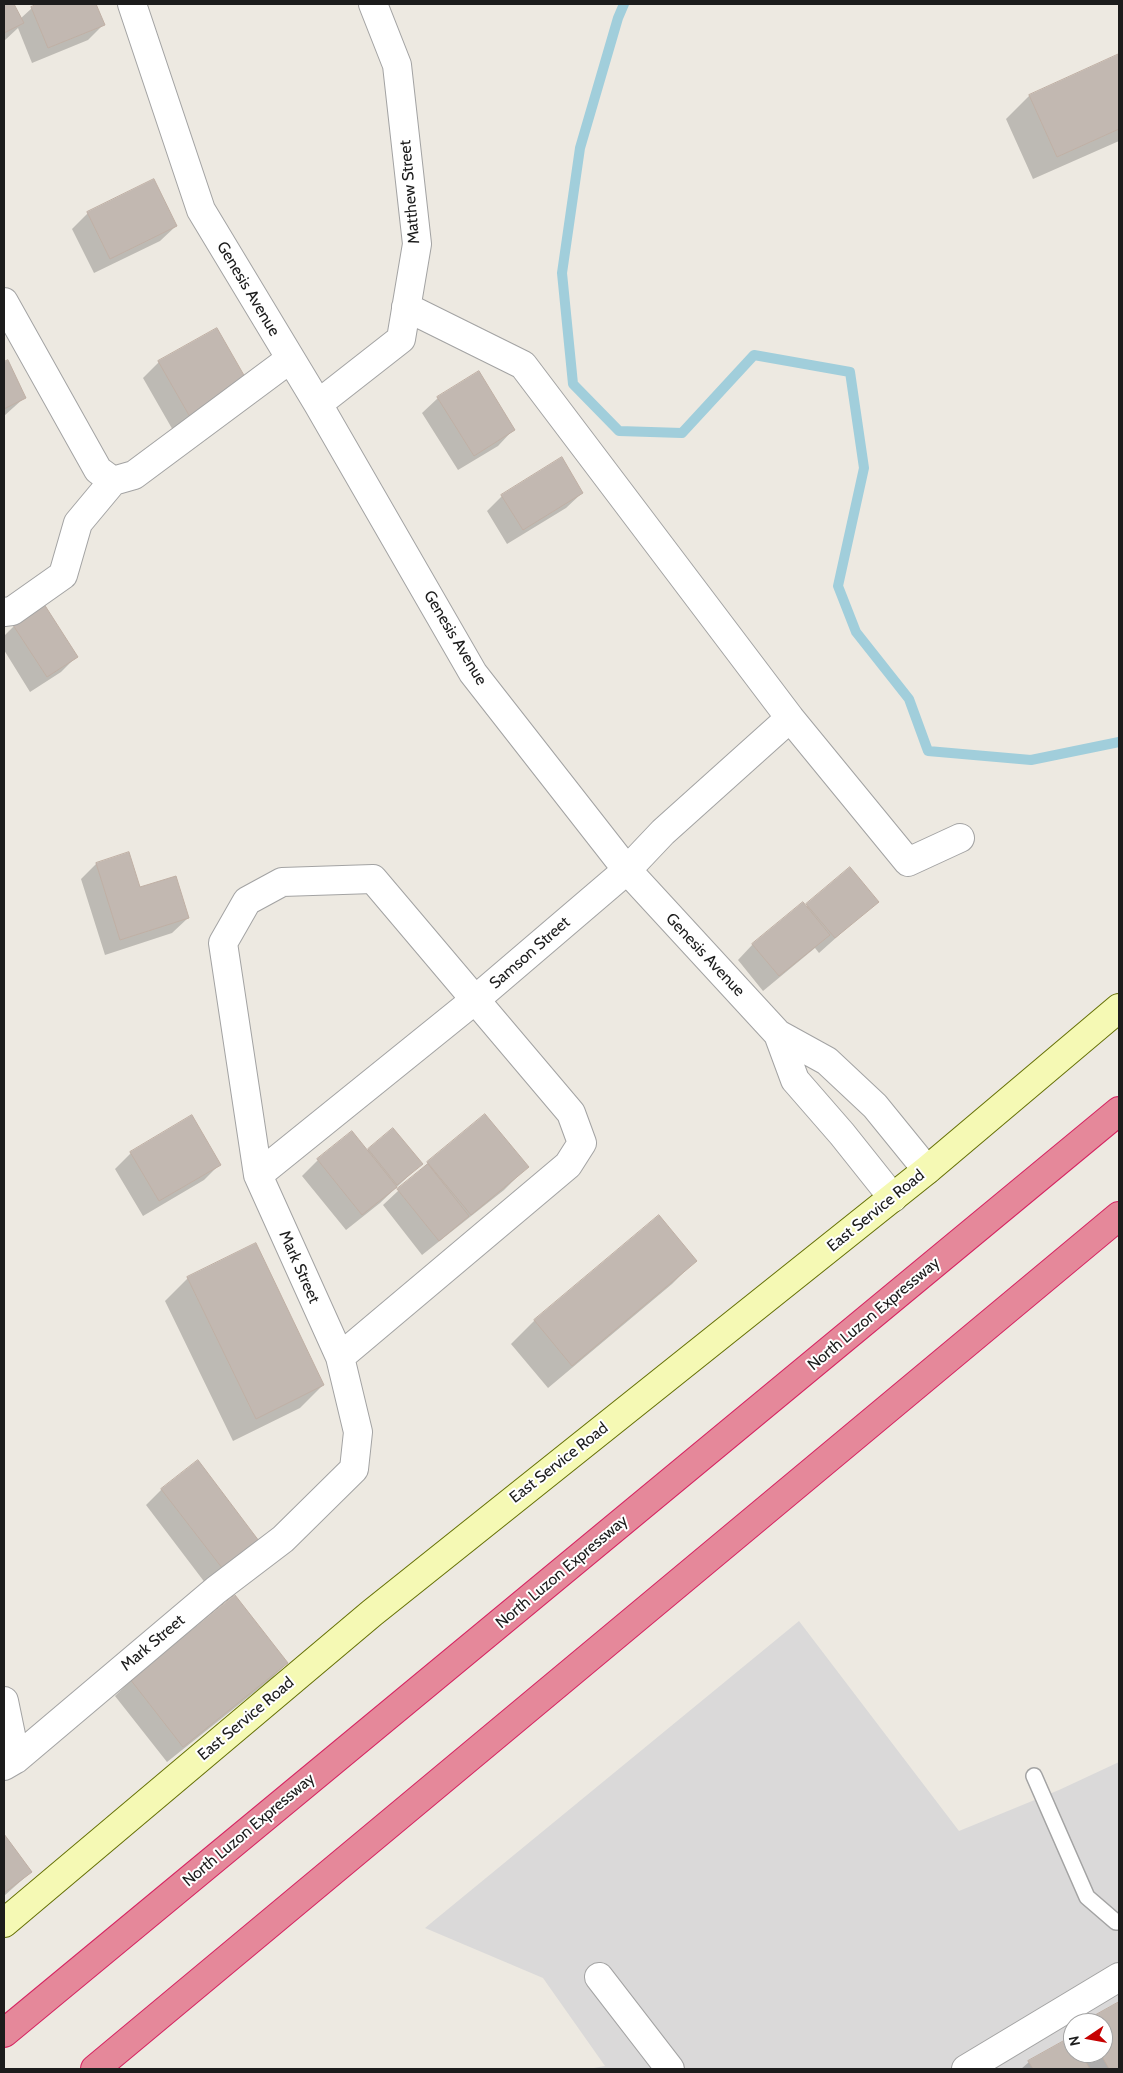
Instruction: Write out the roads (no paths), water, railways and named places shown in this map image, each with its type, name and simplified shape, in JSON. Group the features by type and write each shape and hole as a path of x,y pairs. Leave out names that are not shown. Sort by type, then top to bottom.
{"highway":[{"name":"North Luzon Expressway","path":"4,2033 1119,1111"},
{"path":"95,2069 1119,1216"}],"main road":[{"name":"East Service Road","path":"4,1923 372,1613 893,1198 1119,1008"}],"street":[{"name":"Genesis Avenue","path":"132,4 201,210 318,404 473,672 626,870 778,1034 795,1080 842,1134 893,1198"},
{"name":"Matthew Street","path":"318,404 401,339 417,244 397,65 373,4"},
{"path":"4,302 98,470 113,480"},
{"path":"406,307 523,365 790,718 908,862 960,838"},
{"path":"4,612 12,611 63,575 78,522 113,480 134,476 290,359"},
{"name":"Samson Street","path":"258,1175 476,999 626,870 663,832 790,718"},
{"name":"Mark Street","path":"10,1762 216,1590 283,1540 354,1469 358,1432 340,1357 258,1175 223,943 247,901 282,882 373,878 476,999"},
{"path":"340,1357 568,1165 582,1143 571,1113 476,999"},
{"path":"778,1034 827,1061 875,1106 927,1170"},
{"path":"4,1701 10,1762"},
{"path":"599,1977 670,2069"},
{"path":"966,2069 1119,1977"}],"lane":[{"path":"1034,1776 1088,1897 1116,1922 1119,1922"}],"waterway":[{"path":"624,4 618,18 580,148 562,273 573,384 619,431 682,433 754,355 850,372 864,468 838,586 856,632 909,699 928,751 1031,760 1119,742"}]}
